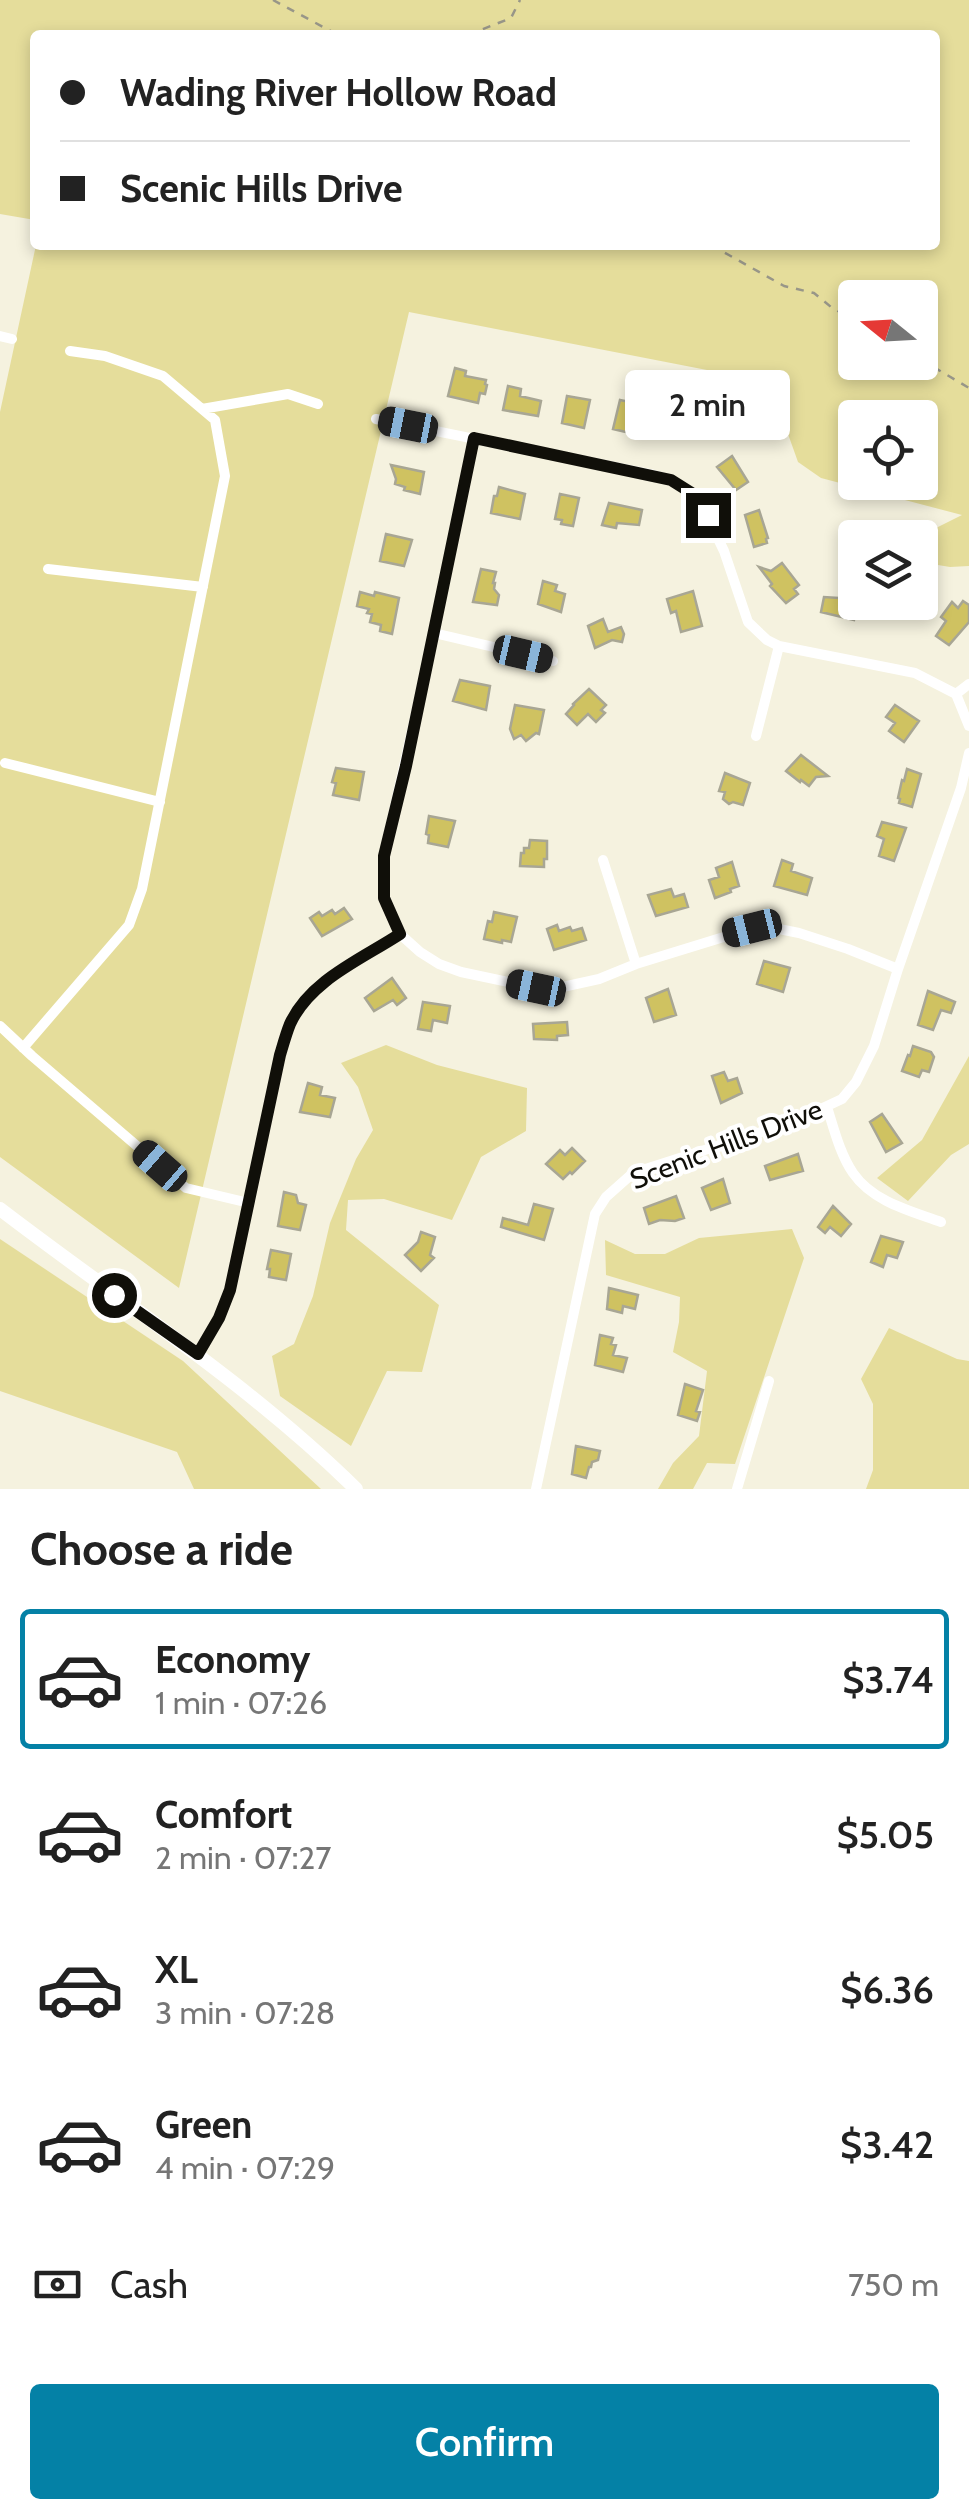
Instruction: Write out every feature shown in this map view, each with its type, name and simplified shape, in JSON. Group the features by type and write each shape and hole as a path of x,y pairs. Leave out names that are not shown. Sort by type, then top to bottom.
{"street":[{"path":"23,1048 130,925 142,889 225,476 214,420 162,376 105,356 70,351"},
{"path":"202,409 288,394 318,404"},
{"path":"376,418 654,475 685,487 698,497 708,515 748,622 767,640 779,646 916,673 956,694 969,726"},
{"path":"474,438 384,856 384,898 400,934 439,964 536,988 558,988 600,979 752,928 774,928 848,949 898,969"},
{"path":"48,569 203,587"},
{"path":"434,633 553,661"},
{"path":"756,736 779,646"},
{"path":"956,694 969,684"},
{"name":"Scenic Hills Drive","path":"536,1489 595,1214 606,1197 634,1174 795,1121 842,1098 856,1082 868,1062 961,788 969,753"},
{"path":"4,763 160,802"},
{"path":"603,860 636,964"},
{"path":"198,1354 230,1290 280,1055 291,1022 312,993 336,973 400,934"},
{"path":"0,1026 186,1188 249,1204"},
{"path":"827,1107 854,1173 866,1186 881,1198 942,1222"},
{"path":"0,1209 198,1354 272,1413 356,1489"},
{"path":"737,1489 770,1382"}],"path":[{"path":"273,0 329,30"},
{"path":"481,30 511,18 520,0"},
{"path":"721,250 784,286 814,293 838,311"},
{"path":"938,370 969,388"}],"shaded area":[{"path":"0,0 969,0 969,566 938,565 938,527 962,515 905,500 938,500 938,400 838,400 838,482 821,478 798,462 783,420 748,378 409,312 179,1288 0,1157 0,412 35,250 940,250 940,30 30,30 30,219 0,214"},
{"path":"386,1045 437,1065 527,1088 526,1131 481,1157 452,1220 384,1199 348,1200 346,1230 439,1305 422,1372 387,1371 351,1446 280,1396 272,1356 294,1344 313,1296 330,1223 356,1159 373,1130 358,1087 341,1063"},
{"path":"969,1056 969,1144 951,1155 908,1201 877,1178 922,1140"},
{"path":"792,1229 804,1258 735,1464 707,1463 693,1489 658,1489 673,1463 699,1436 707,1371 673,1352 680,1297 606,1275 605,1240 635,1254 665,1254 699,1238"},
{"path":"0,1239 183,1361 321,1489 194,1489 177,1452 0,1391"},
{"path":"889,1328 969,1361 969,1489 866,1489 873,1470 873,1404 861,1379"}],"building":[{"path":"455,368 466,371 465,376 486,380 485,394 480,393 478,403 448,396"},
{"path":"508,386 521,389 520,396 541,401 538,416 503,410"},
{"path":"567,396 590,400 584,428 562,423"},
{"path":"620,400 635,403 640,413 647,415 643,436 613,429"},
{"path":"732,456 748,482 736,490 717,467"},
{"path":"391,465 424,472 420,494 395,484"},
{"path":"499,487 525,494 520,519 491,513"},
{"path":"560,494 579,498 573,526 555,519"},
{"path":"609,503 642,510 639,525 602,525"},
{"path":"759,510 768,538 767,543 754,547 745,515"},
{"path":"386,534 412,540 404,566 380,561"},
{"path":"782,563 799,585 794,589 798,594 786,603 759,567 771,571"},
{"path":"481,569 496,572 493,583 499,595 497,605 473,602"},
{"path":"543,581 557,585 555,591 565,594 561,612 538,604"},
{"path":"693,591 702,626 681,632 676,611 671,613 667,599"},
{"path":"360,592 399,598 392,634 380,631 381,625 370,622 369,609 357,606"},
{"path":"824,597 838,598 838,616 821,612"},
{"path":"963,601 969,605 969,622 949,645 936,636 946,621 941,617 952,602 958,608"},
{"path":"603,619 608,632 621,627 622,642 612,640 595,648 588,626"},
{"path":"460,680 490,686 486,710 453,701"},
{"path":"589,689 606,705 601,710 605,713 596,722 588,714 577,725 566,714"},
{"path":"515,705 544,710 539,734 526,741 521,735 514,739 510,729"},
{"path":"895,705 919,721 904,742 889,731 895,723 886,717"},
{"path":"801,755 828,776 816,777 809,786 786,771"},
{"path":"336,768 364,772 359,800 333,795"},
{"path":"907,769 921,774 912,807 899,803 898,798"},
{"path":"725,773 750,783 743,805 729,804 723,799 725,792 719,791"},
{"path":"429,816 455,821 448,847 428,843"},
{"path":"882,822 906,828 894,861 879,856 884,839 877,836"},
{"path":"530,840 547,841 544,867 520,866 521,853 529,848"},
{"path":"782,860 793,864 791,871 812,878 807,895 774,886"},
{"path":"732,862 739,886 715,898 709,880 719,877 716,868"},
{"path":"671,889 674,897 684,894 688,907 656,916 648,895"},
{"path":"344,908 352,919 322,936 310,918 319,912 322,916 332,910 335,914"},
{"path":"494,912 517,917 511,942 484,939"},
{"path":"557,925 559,931 582,928 586,940 554,950 547,929"},
{"path":"764,961 790,968 783,992 757,984"},
{"path":"392,978 406,998 397,1005 393,1000 374,1011 365,998"},
{"path":"668,989 676,1015 654,1022 646,998"},
{"path":"928,991 955,1002 951,1013 941,1010 933,1030 918,1025"},
{"path":"423,1002 450,1006 447,1023 433,1020 431,1031 418,1029"},
{"path":"567,1022 568,1035 557,1036 557,1040 534,1039 533,1024"},
{"path":"913,1046 931,1052 934,1057 929,1072 922,1070 919,1077 902,1071"},
{"path":"724,1072 728,1081 737,1078 742,1093 721,1103 712,1076"},
{"path":"308,1083 322,1087 320,1095 335,1098 330,1117 300,1112"},
{"path":"882,1114 902,1143 886,1152 870,1122"},
{"path":"572,1148 585,1161 563,1179 546,1164 560,1150 565,1155"},
{"path":"798,1154 803,1171 770,1180 765,1166"},
{"path":"723,1179 730,1203 711,1210 702,1188"},
{"path":"284,1192 296,1195 298,1203 306,1205 300,1230 278,1226"},
{"path":"676,1196 684,1218 649,1224 644,1208"},
{"path":"534,1204 553,1209 544,1240 501,1227 503,1218 528,1225"},
{"path":"833,1206 851,1224 841,1236 830,1227 825,1233 818,1227"},
{"path":"421,1232 435,1237 430,1255 434,1258 421,1271 405,1255 418,1242"},
{"path":"881,1236 903,1242 897,1258 887,1255 883,1267 871,1262"},
{"path":"271,1250 291,1254 286,1280 269,1277"},
{"path":"609,1288 638,1295 635,1309 623,1306 622,1313 607,1309"},
{"path":"600,1335 613,1338 613,1355 627,1358 623,1372 595,1365"},
{"path":"685,1384 703,1390 697,1421 678,1415"},
{"path":"576,1446 600,1451 586,1478 572,1474"}],"route":[{"path":"114,1295 198,1354 230,1290 280,1055 291,1022 312,993 336,973 400,934 384,898 384,856 474,438 671,480 698,497 708,515"}]}
